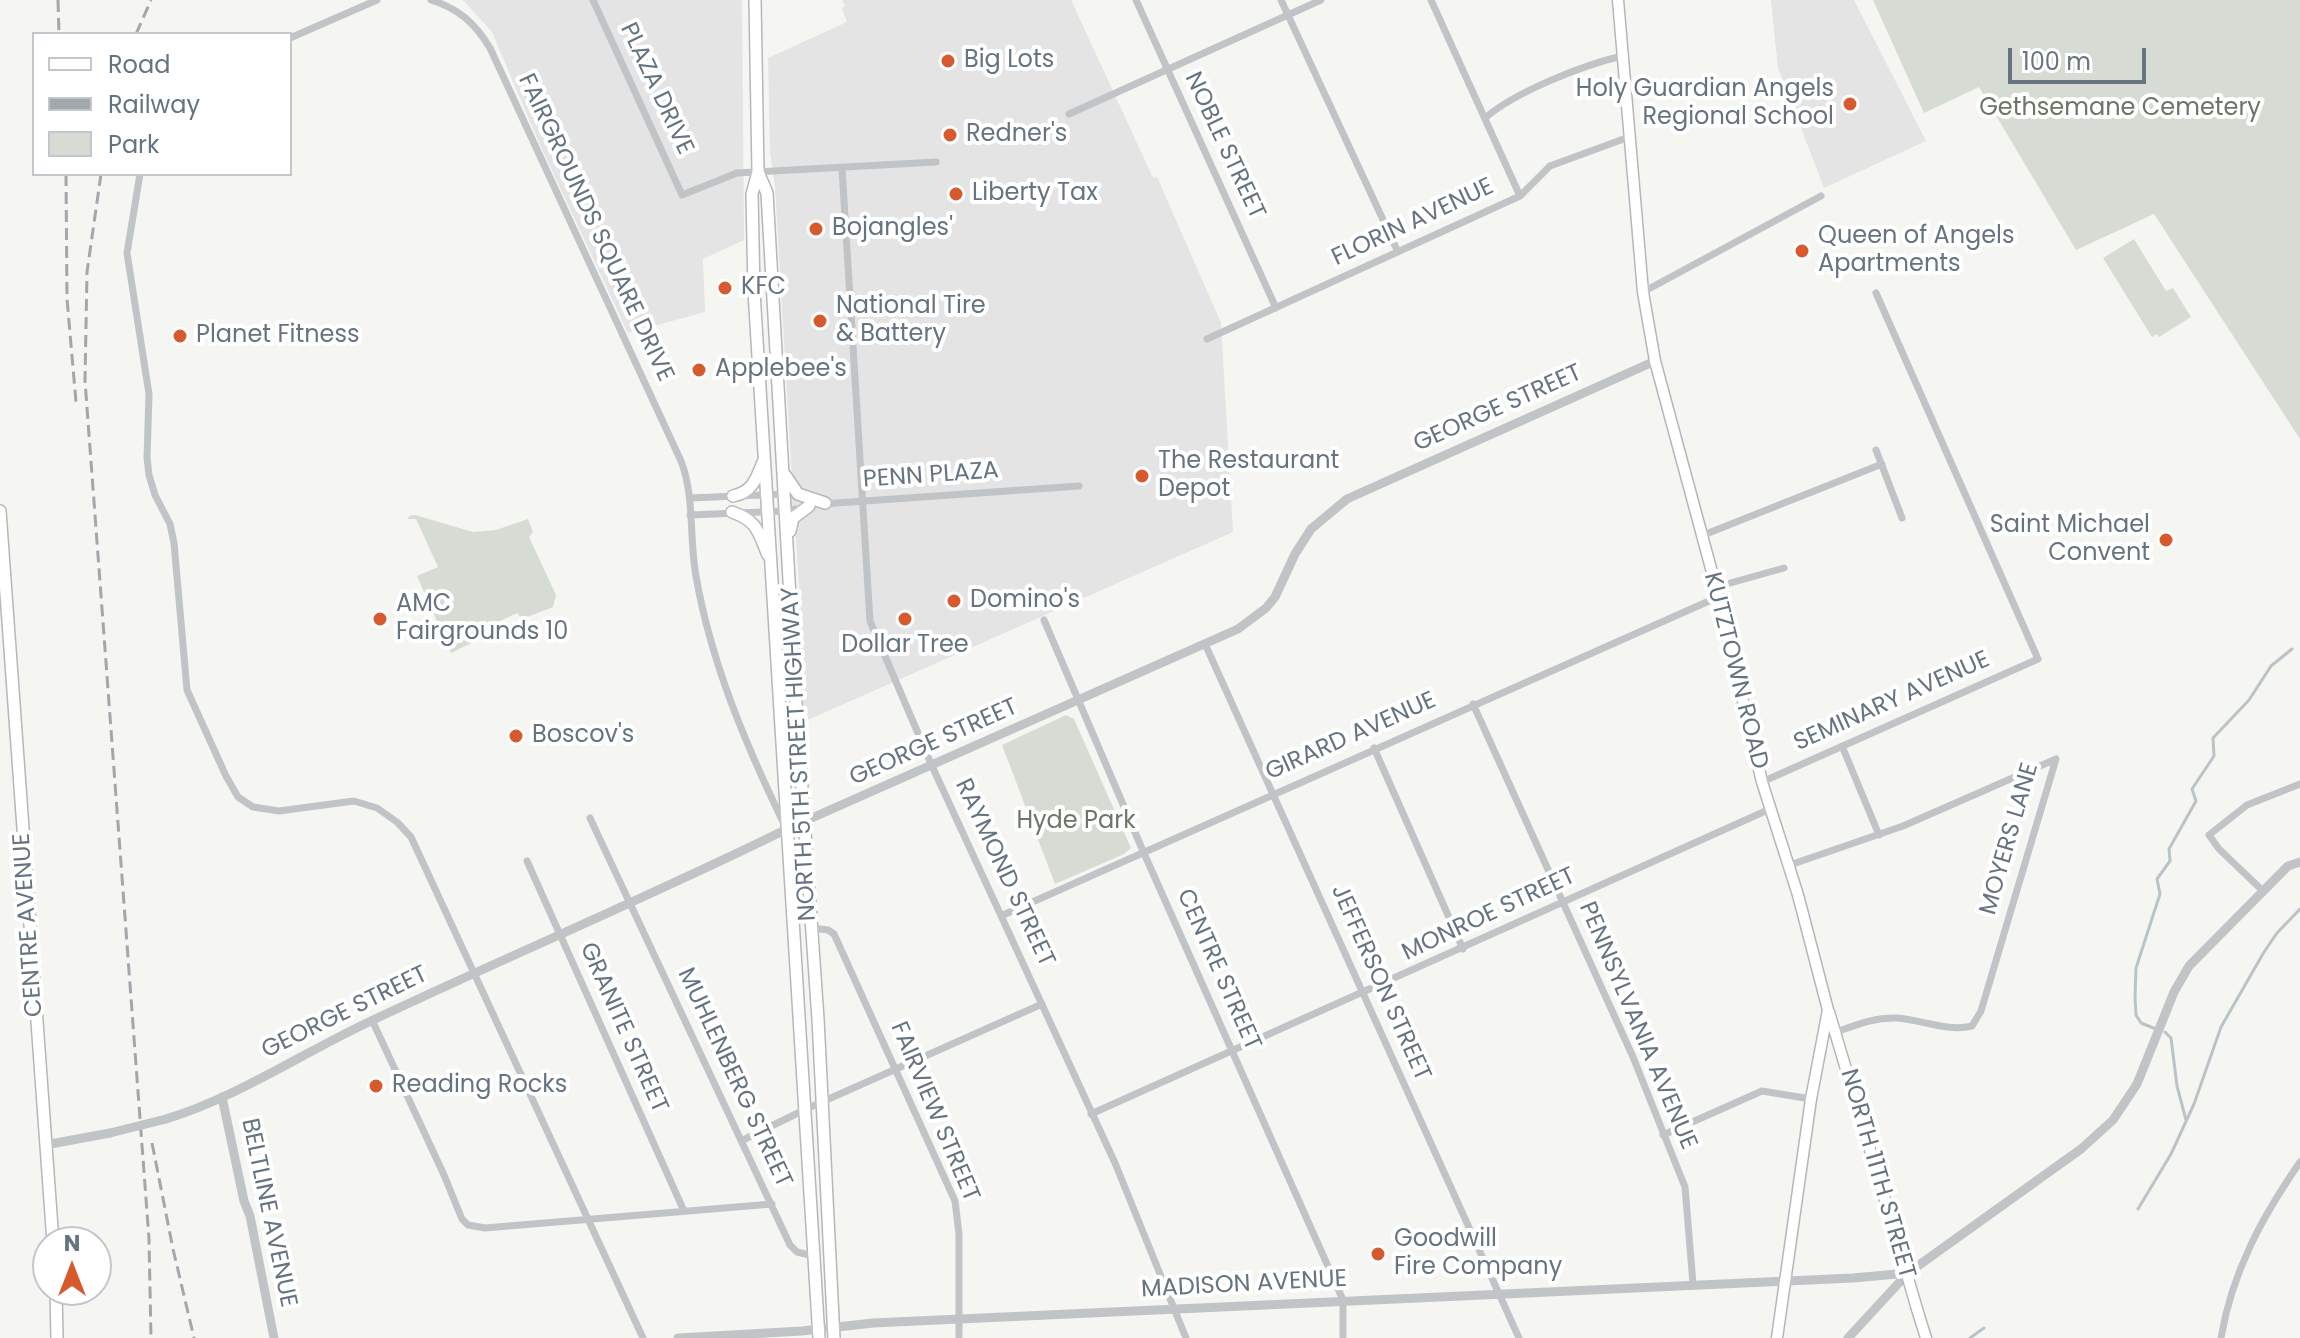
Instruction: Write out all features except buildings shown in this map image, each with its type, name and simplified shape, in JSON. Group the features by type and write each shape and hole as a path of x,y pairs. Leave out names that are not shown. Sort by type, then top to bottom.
{"main road":[{"name":"NORTH 5TH STREET HIGHWAY","path":"755,0 758,172 752,194 758,363 819,1334"},
{"name":"KUTZTOWN ROAD","path":"1618,0 1643,292 1655,361 1717,592 1762,782 1797,892 1828,1010 1811,1099 1777,1338"},
{"name":"NORTH 5TH STREET HIGHWAY","path":"758,172 767,193 834,1333"},
{"path":"733,496 745,494 753,486 766,454"},
{"path":"784,473 798,494 825,503"},
{"path":"788,543 793,518 809,506"},
{"name":"CENTRE AVENUE","path":"0,511 52,1226"},
{"path":"732,512 757,527 771,561"},
{"name":"NORTH 11TH STREET","path":"1828,1010 1926,1338"},
{"path":"56,1306 57,1338"}],"street":[{"path":"292,37 377,0"},
{"name":"FAIRGROUNDS SQUARE DRIVE","path":"431,0 448,5 472,22 490,48 681,461 690,498 696,575 705,617 732,708 750,754 787,829"},
{"name":"PLAZA DRIVE","path":"593,0 682,195 737,173 758,172"},
{"name":"NOBLE STREET","path":"1136,0 1276,308"},
{"path":"1281,0 1398,252"},
{"path":"1069,114 1321,0"},
{"path":"1431,0 1520,196"},
{"path":"1485,118 1505,104 1587,66 1622,56"},
{"name":"FLORIN AVENUE","path":"1207,339 1520,196 1550,166 1629,137"},
{"path":"758,172 936,162"},
{"name":"RAYMOND STREET","path":"842,168 870,621 932,766 1141,1224 1186,1338"},
{"path":"140,176 127,253 149,394 148,467 155,495 170,524 174,543 185,673 193,707 231,788 253,807 279,811 354,801 377,808 389,816 417,846 643,1338"},
{"path":"1643,292 1821,196"},
{"name":"SEMINARY AVENUE","path":"1762,782 2038,659 1876,293"},
{"name":"GEORGE STREET","path":"45,1145 166,1119 222,1097 372,1020 787,829 1238,629 1266,608 1283,583 1302,540 1322,518 1347,499 1655,361"},
{"path":"1876,450 1902,518"},
{"path":"1701,536 1882,464"},
{"name":"PENN PLAZA","path":"786,511 825,503 1079,486"},
{"path":"690,498 785,494"},
{"path":"690,515 786,511"},
{"name":"GIRARD AVENUE","path":"1001,916 1717,592 1784,568"},
{"name":"CENTRE STREET","path":"1044,620 1343,1300 1343,1338"},
{"name":"JEFFERSON STREET","path":"1205,644 1519,1338"},
{"name":"PENNSYLVANIA AVENUE","path":"1473,704 1633,1057 1685,1187 1693,1284"},
{"path":"1842,746 1879,835"},
{"path":"1374,748 1463,949"},
{"name":"MOYERS LANE","path":"1787,866 1879,835 2056,759 1981,1011 1972,1026 1955,1028 1886,1018 1836,1032"},
{"path":"2263,891 2219,849 2209,835 2247,805 2300,784"},
{"name":"MONROE STREET","path":"1091,1114 1770,809"},
{"name":"MUHLENBERG STREET","path":"590,818 793,1249 802,1255 814,1256"},
{"name":"GRANITE STREET","path":"527,861 684,1211"},
{"path":"1848,1338 1908,1273 2081,1149 2113,1120 2141,1076 2174,992 2189,966 2288,866 2300,862"},
{"name":"FAIRVIEW STREET","path":"811,928 834,934 955,1201 959,1234 959,1338"},
{"path":"743,1140 1042,1004"},
{"path":"372,1020 462,1219 468,1225 485,1228 772,1204"},
{"path":"1663,1135 1762,1091 1811,1099"},
{"name":"BELTLINE AVENUE","path":"222,1097 274,1338"},
{"path":"2221,1338 2237,1273 2269,1209 2300,1162"},
{"name":"MADISON AVENUE","path":"678,1338 834,1333 873,1323 1908,1273"}],"shaded area":[{"path":"463,0 742,0 744,240 703,259 705,312 628,333 540,145 492,32"},
{"path":"842,0 1071,0 1153,178 1157,177 1221,323 1233,532 803,722 797,637 801,613 795,526 799,506 788,506 786,480 792,480 775,186 770,152 768,58 847,22"},
{"name":"Holy Guardian Angels Regional School","path":"1771,0 1854,0 1926,141 1824,188 1778,68"}],"green space":[{"name":"Gethsemane Cemetery","path":"1873,0 2300,0 2300,439 2154,214 2076,250 1979,87 1924,113"},
{"path":"2134,239 2166,291 2173,288 2191,317 2159,337 2157,334 2152,337 2103,258"},
{"path":"415,515 473,532 496,530 528,519 533,532 529,537 556,595 553,607 522,619 517,613 490,626 492,633 451,653 417,576 438,567 416,519 408,519"},
{"name":"Hyde Park","path":"1066,715 1074,719 1131,848 1124,854 1055,884 1002,745"}],"waterway":[{"path":"2156,1029 2141,1023 2136,1015 2135,998 2136,968 2160,894 2157,879 2170,861 2169,849 2196,801 2192,789 2214,756 2213,738 2249,700 2271,666 2292,649"},
{"path":"2138,1209 2171,1154 2194,1104 2221,1027 2264,952 2300,909"},
{"path":"2165,1032 2171,1038 2177,1086 2186,1120"},
{"path":"1970,1338 1984,1328"}],"railway":[{"path":"58,0 59,32"},
{"path":"137,32 151,0"},
{"path":"66,176 67,299 76,402"},
{"path":"101,176 87,272 85,381 149,1239 151,1338"},
{"path":"152,1143 194,1338"}],"place":[{"name":"Big Lots","path":"948,61"},
{"name":"Holy Guardian Angels Regional School","path":"1850,104"},
{"name":"Redner's","path":"950,135"},
{"name":"Liberty Tax","path":"956,194"},
{"name":"Bojangles'","path":"816,229"},
{"name":"Queen of Angels Apartments","path":"1802,251"},
{"name":"KFC","path":"725,288"},
{"name":"National Tire & Battery","path":"820,321"},
{"name":"Planet Fitness","path":"180,336"},
{"name":"Applebee's","path":"699,370"},
{"name":"The Restaurant Depot","path":"1142,476"},
{"name":"Saint Michael Convent","path":"2166,540"},
{"name":"Domino's","path":"954,601"},
{"name":"AMC Fairgrounds 10","path":"380,619"},
{"name":"Dollar Tree","path":"905,619"},
{"name":"Boscov's","path":"516,736"},
{"name":"Reading Rocks","path":"376,1086"},
{"name":"Goodwill Fire Company","path":"1378,1254"}]}
